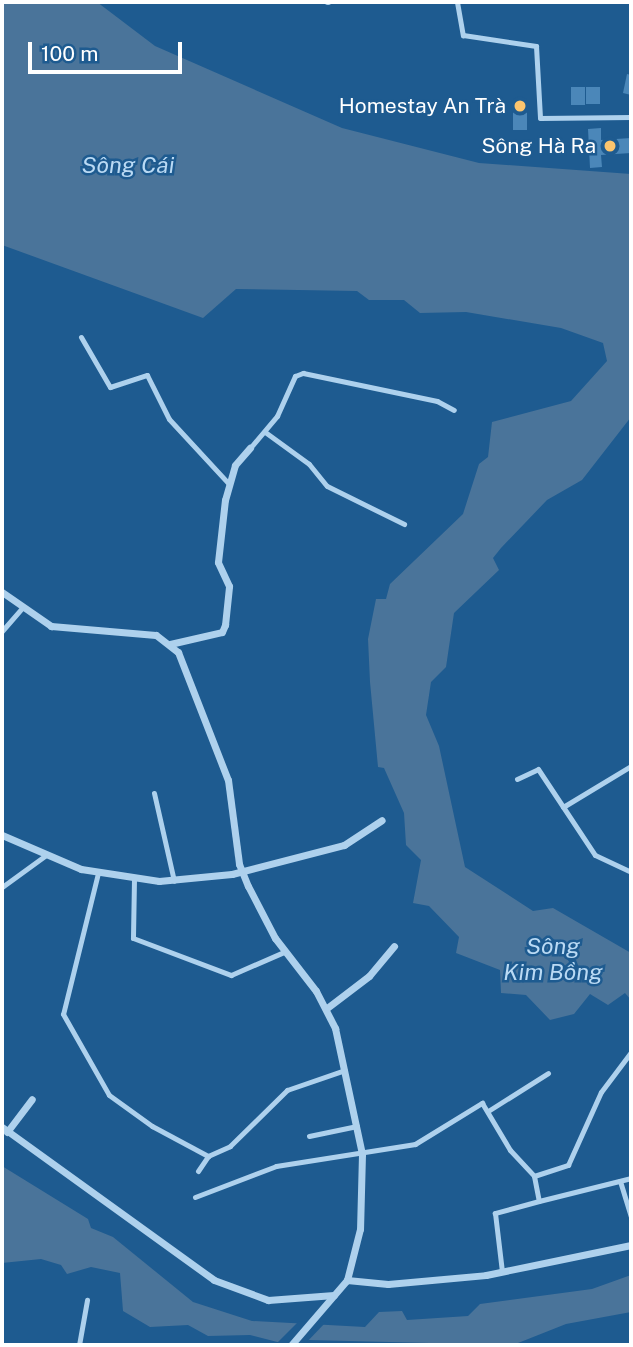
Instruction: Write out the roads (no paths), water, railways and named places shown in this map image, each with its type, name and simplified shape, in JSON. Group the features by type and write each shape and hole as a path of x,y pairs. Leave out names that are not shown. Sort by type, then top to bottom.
{"street":[{"path":"2,592 51,626 142,633 170,644 222,632 229,586 218,562 229,484 250,448"},
{"path":"170,644 197,692 225,768 243,872 284,952 327,1008 345,1070 362,1154 360,1229 347,1280 291,1345"},
{"path":"2,835 46,855 98,873 134,879 174,881 243,872 352,842 382,820"},
{"path":"327,1008 377,967 394,946"},
{"path":"32,1100 5,1129 214,1280 268,1300 335,1295"},
{"path":"347,1280 388,1284 502,1272 631,1245"}],"lane":[{"path":"457,2 463,35 536,46 540,118 631,117"},
{"path":"81,337 110,387 147,375 169,419 229,484"},
{"path":"250,448 265,432 295,376 303,373 437,401 454,410"},
{"path":"265,432 309,464 327,486 404,524"},
{"path":"2,631 22,608"},
{"path":"563,807 631,766"},
{"path":"517,779 538,769 595,855 631,872"},
{"path":"155,793 174,881"},
{"path":"2,887 46,855"},
{"path":"98,873 62,1014 109,1095 152,1126 208,1156"},
{"path":"134,879 133,938 231,975 284,952"},
{"path":"534,1176 568,1165 601,1092 631,1052"},
{"path":"198,1171 208,1156 230,1146 287,1090 345,1070"},
{"path":"488,1111 548,1073"},
{"path":"195,1197 276,1166 415,1144 482,1103 510,1150 534,1176 539,1201"},
{"path":"309,1136 357,1126"},
{"path":"502,1272 495,1213 631,1178"},
{"path":"621,1181 631,1217"},
{"path":"79,1345 87,1300"}],"water":[{"name":"Sông Cái","path":"2,2 97,2 155,46 342,128 479,163 631,174 631,417 582,480 547,500 501,548 493,558 499,570 454,613 446,667 431,682 426,715 439,746 465,867 533,911 553,908 631,953 631,1000 625,993 608,1005 590,994 574,1014 550,1020 526,995 501,993 500,970 456,953 459,937 429,906 413,903 421,860 406,845 404,813 384,768 378,767 368,639 376,599 386,599 390,584 463,514 479,464 488,457 492,422 571,401 607,361 603,343 561,328 466,312 420,313 404,300 369,300 357,291 236,289 203,318 2,245"},
{"path":"2,1166 88,1219 91,1228 113,1237 193,1302 252,1321 365,1327 379,1312 402,1311 407,1320 468,1316 480,1304 592,1289 631,1275 631,1312 566,1324 513,1345 309,1340 289,1345 250,1335 208,1336 188,1325 150,1327 123,1311 120,1273 91,1267 67,1274 61,1265 41,1259 2,1263"}],"place":[{"name":"Homestay An Trà","path":"520,106"},
{"name":"Sông Hà Ra","path":"610,146"}],"water label":[{"name":"Sông Kim Bồng","path":"553,959"}]}
